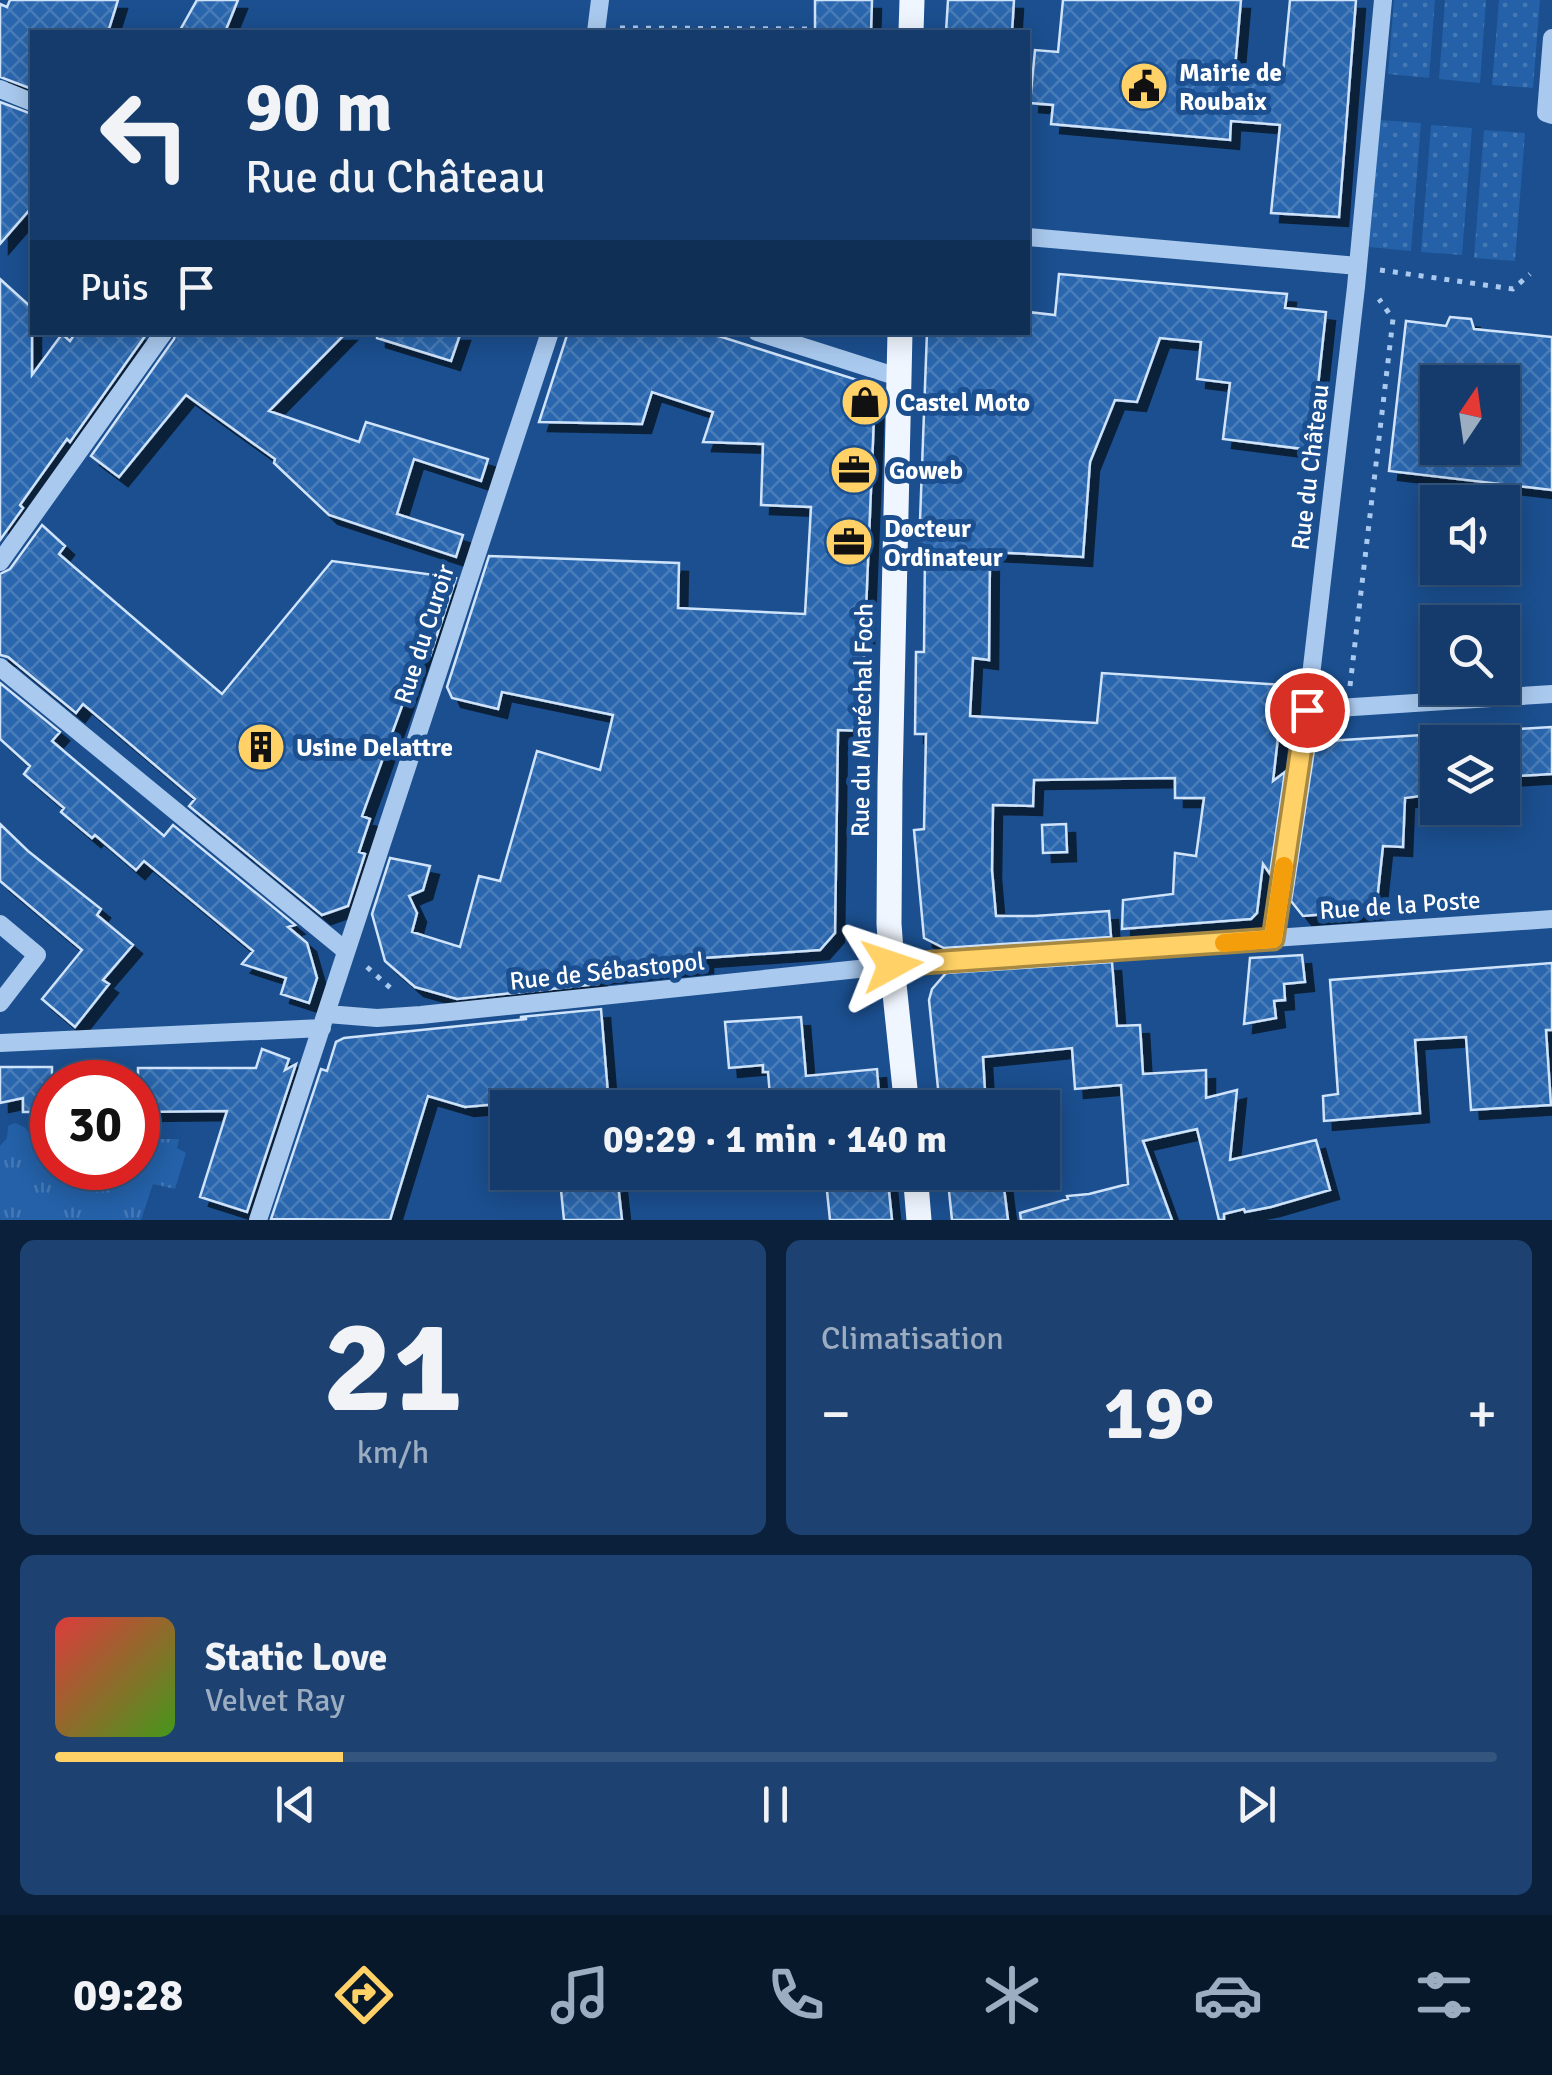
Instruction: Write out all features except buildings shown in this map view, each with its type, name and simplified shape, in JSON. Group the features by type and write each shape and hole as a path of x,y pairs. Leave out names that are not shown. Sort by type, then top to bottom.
{"main road":[{"path":"911,30 912,0"},
{"name":"Rue du Maréchal Foch","path":"900,335 890,783 892,965 905,1090"},
{"path":"916,1190 920,1216"}],"street":[{"path":"597,30 600,0"},
{"name":"Rue du Château","path":"1273,939 1307,710 1384,0"},
{"path":"1549,114 1552,38"},
{"path":"0,88 30,101"},
{"path":"1030,237 1358,266"},
{"path":"0,562 162,335"},
{"name":"Rue du Curoir","path":"324,1021 549,335"},
{"path":"766,335 898,377"},
{"path":"0,667 346,952"},
{"path":"1307,710 1552,694"},
{"name":"Rue de la Poste","path":"892,965 1552,920"},
{"path":"0,924 38,955 0,1002"},
{"name":"Rue de Sébastopol","path":"0,1044 420,1015 892,965"},
{"path":"258,1220 324,1021"}],"path":[{"path":"597,30 812,29"},
{"path":"1358,266 1513,289 1530,274"},
{"path":"1347,708 1393,318 1358,266"},
{"path":"346,952 420,1015"}],"green space":[{"path":"1394,0 1435,0 1429,78 1388,74"},
{"path":"1445,0 1486,0 1480,83 1439,79"},
{"path":"1499,0 1540,0 1533,88 1492,85"},
{"path":"1380,120 1421,123 1411,251 1369,247"},
{"path":"1431,125 1472,128 1462,255 1421,252"},
{"path":"1484,130 1525,133 1515,261 1474,258"},
{"path":"15,1123 26,1128 30,1136 30,1190 151,1190 141,1220 0,1220 0,1146 7,1138 8,1126"},
{"path":"160,1139 179,1139 177,1148 186,1153 175,1189 160,1186"}],"slow traffic":[{"path":"1224,943 1273,939 1284,866"}],"place":[{"name":"Mairie de Roubaix","path":"1144,86"},
{"name":"Castel Moto","path":"865,402"},
{"name":"Goweb","path":"854,470"},
{"name":"Docteur Ordinateur","path":"849,542"},
{"name":"Usine Delattre","path":"261,747"}],"route":[{"path":"892,965 1273,939 1307,710"}]}
